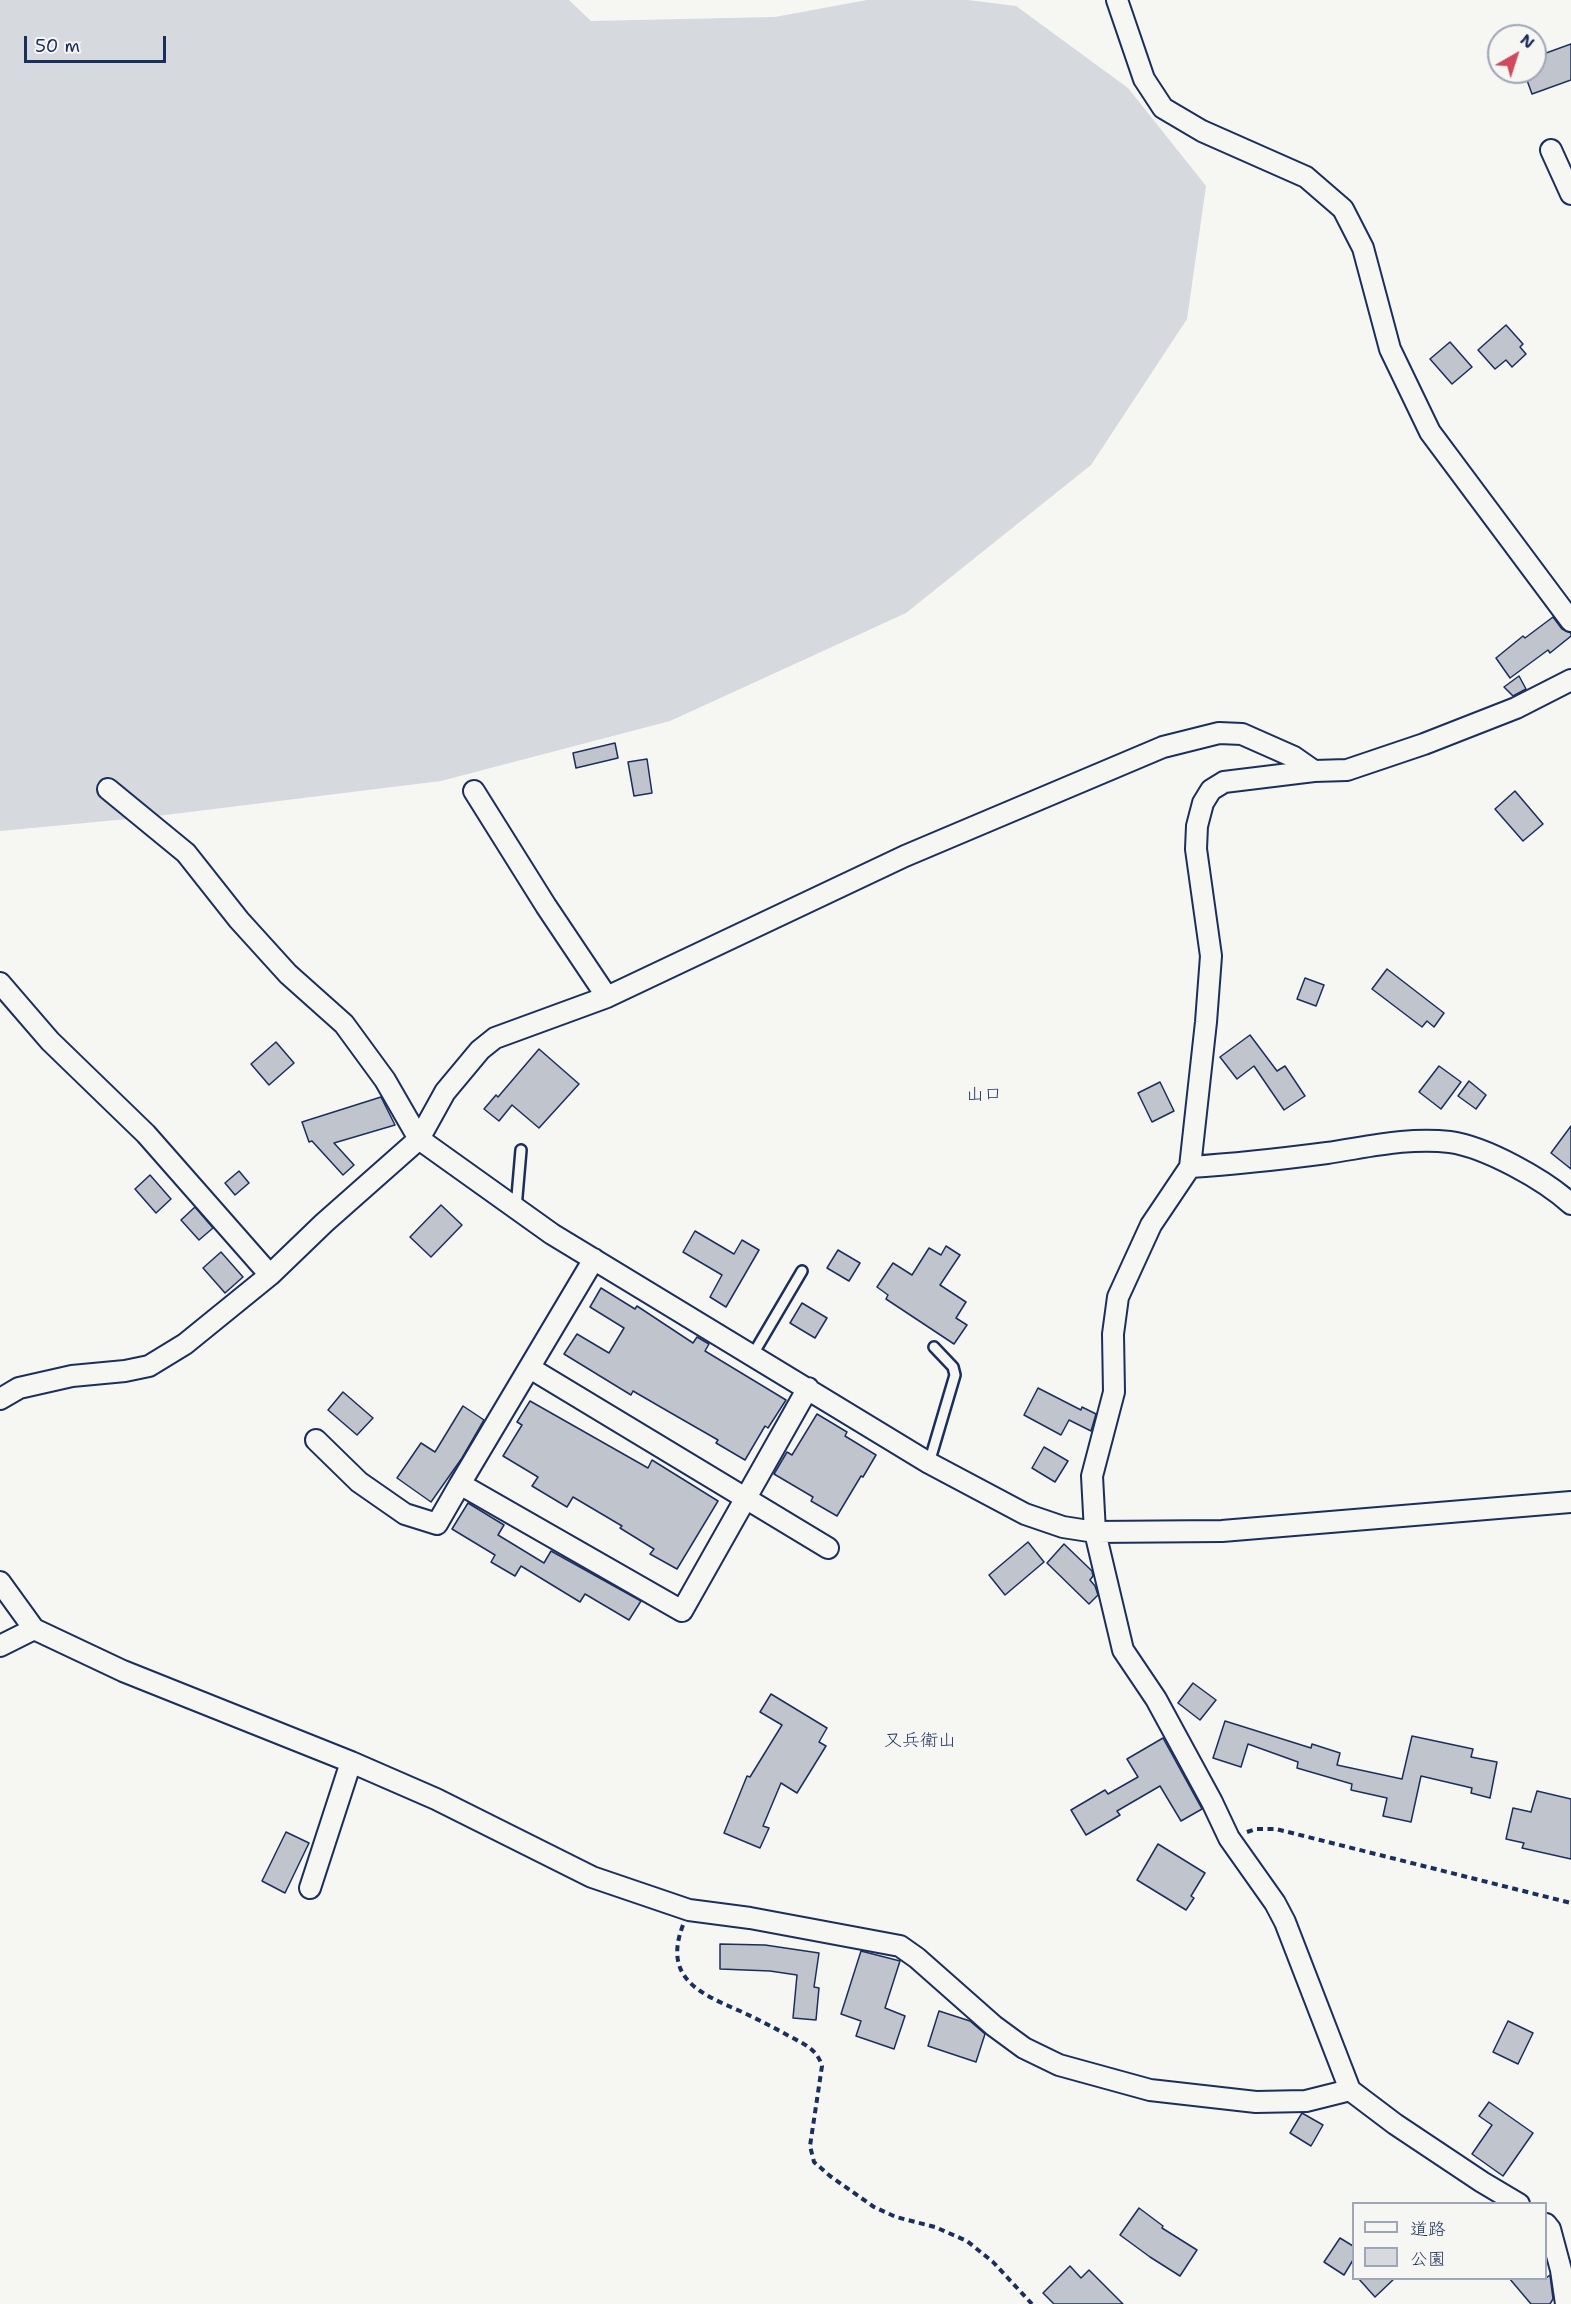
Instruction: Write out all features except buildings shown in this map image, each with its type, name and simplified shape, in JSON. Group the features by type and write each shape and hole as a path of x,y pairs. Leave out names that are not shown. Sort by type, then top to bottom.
{"street":[{"path":"1118,0 1144,79 1163,108 1202,131 1306,177 1343,209 1363,248 1390,349 1430,432 1571,621"},
{"path":"1551,150 1571,194"},
{"path":"1516,2202 1395,2124 1350,2090 1285,1922 1275,1903 1229,1838 1156,1699 1123,1650 1095,1532 1092,1476 1114,1392 1113,1334 1118,1297 1151,1225 1190,1167 1211,956 1196,849 1197,826 1203,803 1211,790 1224,782 1314,771 1347,770 1424,744 1516,708 1571,680"},
{"path":"0,1399 19,1388 72,1376 125,1371 148,1366 185,1344 270,1275 324,1223 419,1139 445,1092 480,1050 495,1038 607,997 905,856 1163,747 1219,733 1242,734 1294,757 1314,771"},
{"path":"108,789 186,853 240,921 288,974 344,1024 385,1080 419,1139 516,1210 594,1259 929,1463 1025,1514 1063,1527 1095,1532 1222,1531 1571,1502"},
{"path":"474,791 546,906 607,997"},
{"path":"0,983 50,1041 146,1134 270,1275"},
{"path":"1190,1167 1276,1160 1401,1141 1451,1142 1492,1155 1552,1187 1570,1203"},
{"path":"316,1440 359,1482 405,1514 437,1524 594,1259"},
{"path":"530,1368 828,1548"},
{"path":"460,1484 682,1611 808,1388"},
{"path":"0,1582 34,1629 123,1671 351,1762 436,1799 592,1877 688,1910 750,1918 900,1946 917,1958 994,2026 1024,2048 1059,2065 1150,2090 1256,2102 1306,2101 1350,2090"},
{"path":"0,1646 34,1629"},
{"path":"310,1888 351,1762"},
{"path":"1547,2226 1550,2229 1561,2270 1566,2304"}],"lane":[{"path":"516,1210 521,1150"},
{"path":"752,1356 802,1271"},
{"path":"929,1463 955,1375 953,1366 934,1347"}],"path":[{"path":"1229,1838 1256,1828 1276,1829 1571,1903"},
{"path":"688,1910 676,1953 681,1973 691,1985 709,1997 810,2047 819,2056 822,2066 810,2146 814,2162 874,2207 896,2217 935,2227 967,2241 993,2262 1032,2304"}],"green space":[{"path":"0,0 569,0 591,21 775,17 867,0 968,0 1016,6 1128,88 1206,186 1187,319 1091,465 906,613 670,721 441,781 149,817 0,831"}],"district":[{"name":"山口","path":"984,1095"},
{"name":"又兵衛山","path":"920,1741"}]}
